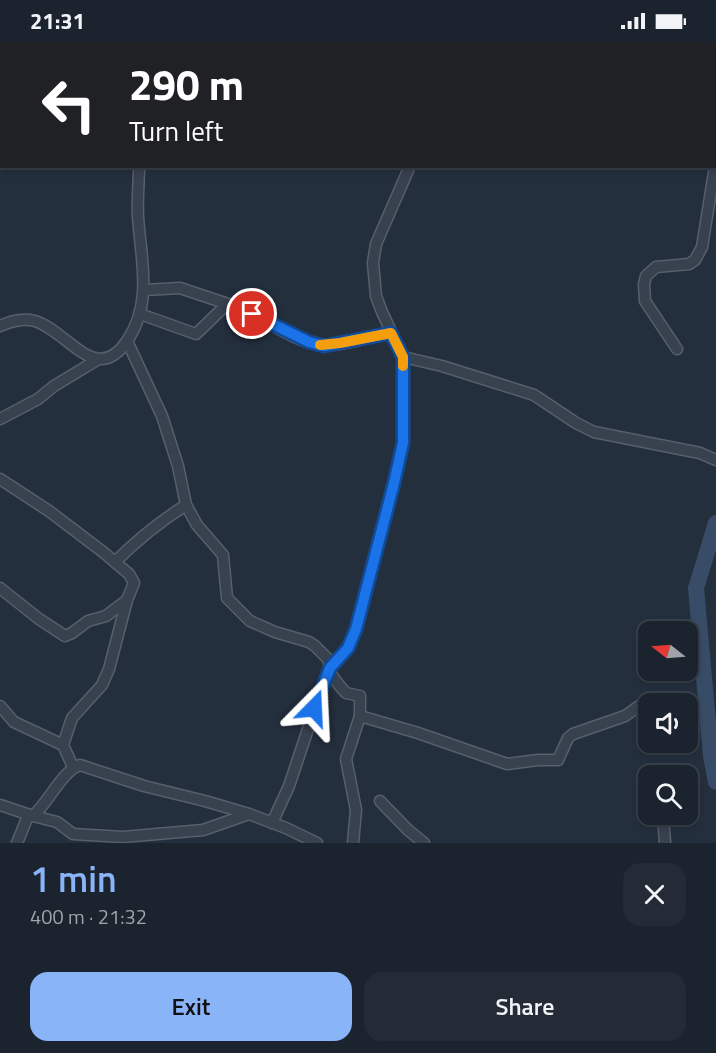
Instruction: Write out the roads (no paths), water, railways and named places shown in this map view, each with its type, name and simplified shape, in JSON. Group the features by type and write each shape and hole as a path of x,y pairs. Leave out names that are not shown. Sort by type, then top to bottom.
{"street":[{"path":"0,419 38,399 54,386 97,360 111,356 127,341 140,314 144,290 138,215 139,168"},
{"path":"272,823 289,786 317,699 330,668 348,648 356,629 399,463 403,443 403,357 376,296 373,263 376,244 409,168"},
{"path":"677,349 645,301 645,276 656,267 689,264 699,254 715,168"},
{"path":"144,290 180,288 236,305 269,324 316,345 324,346 391,333"},
{"path":"140,314 196,334 228,304"},
{"path":"0,326 20,319 35,321 58,334 84,354 97,360"},
{"path":"127,341 151,390 168,434 178,466 186,505 197,525 223,555 227,598 250,621 275,632 309,642 326,656 334,680 346,693 360,696 360,716 346,759 356,810 353,843"},
{"path":"403,357 442,366 534,395 594,432 700,453 716,460"},
{"path":"0,479 50,511 115,562 129,574 134,583 127,600 106,677 102,685 72,718 63,745"},
{"path":"115,562 145,533 186,505"},
{"path":"0,588 65,636 88,621 106,616 127,600"},
{"path":"0,706 14,722 63,745 73,767"},
{"path":"360,716 418,733 496,761 513,764 558,760 568,738 573,734 626,716 638,707"},
{"path":"17,843 30,816 45,803 73,767 80,765 144,786 249,814 317,843"},
{"path":"380,801 424,843"},
{"path":"0,805 30,816 57,822 73,834 123,837 203,830 249,814"},
{"path":"664,825 665,843"}],"waterway":[{"path":"716,523 696,588 711,756 716,782"}]}
